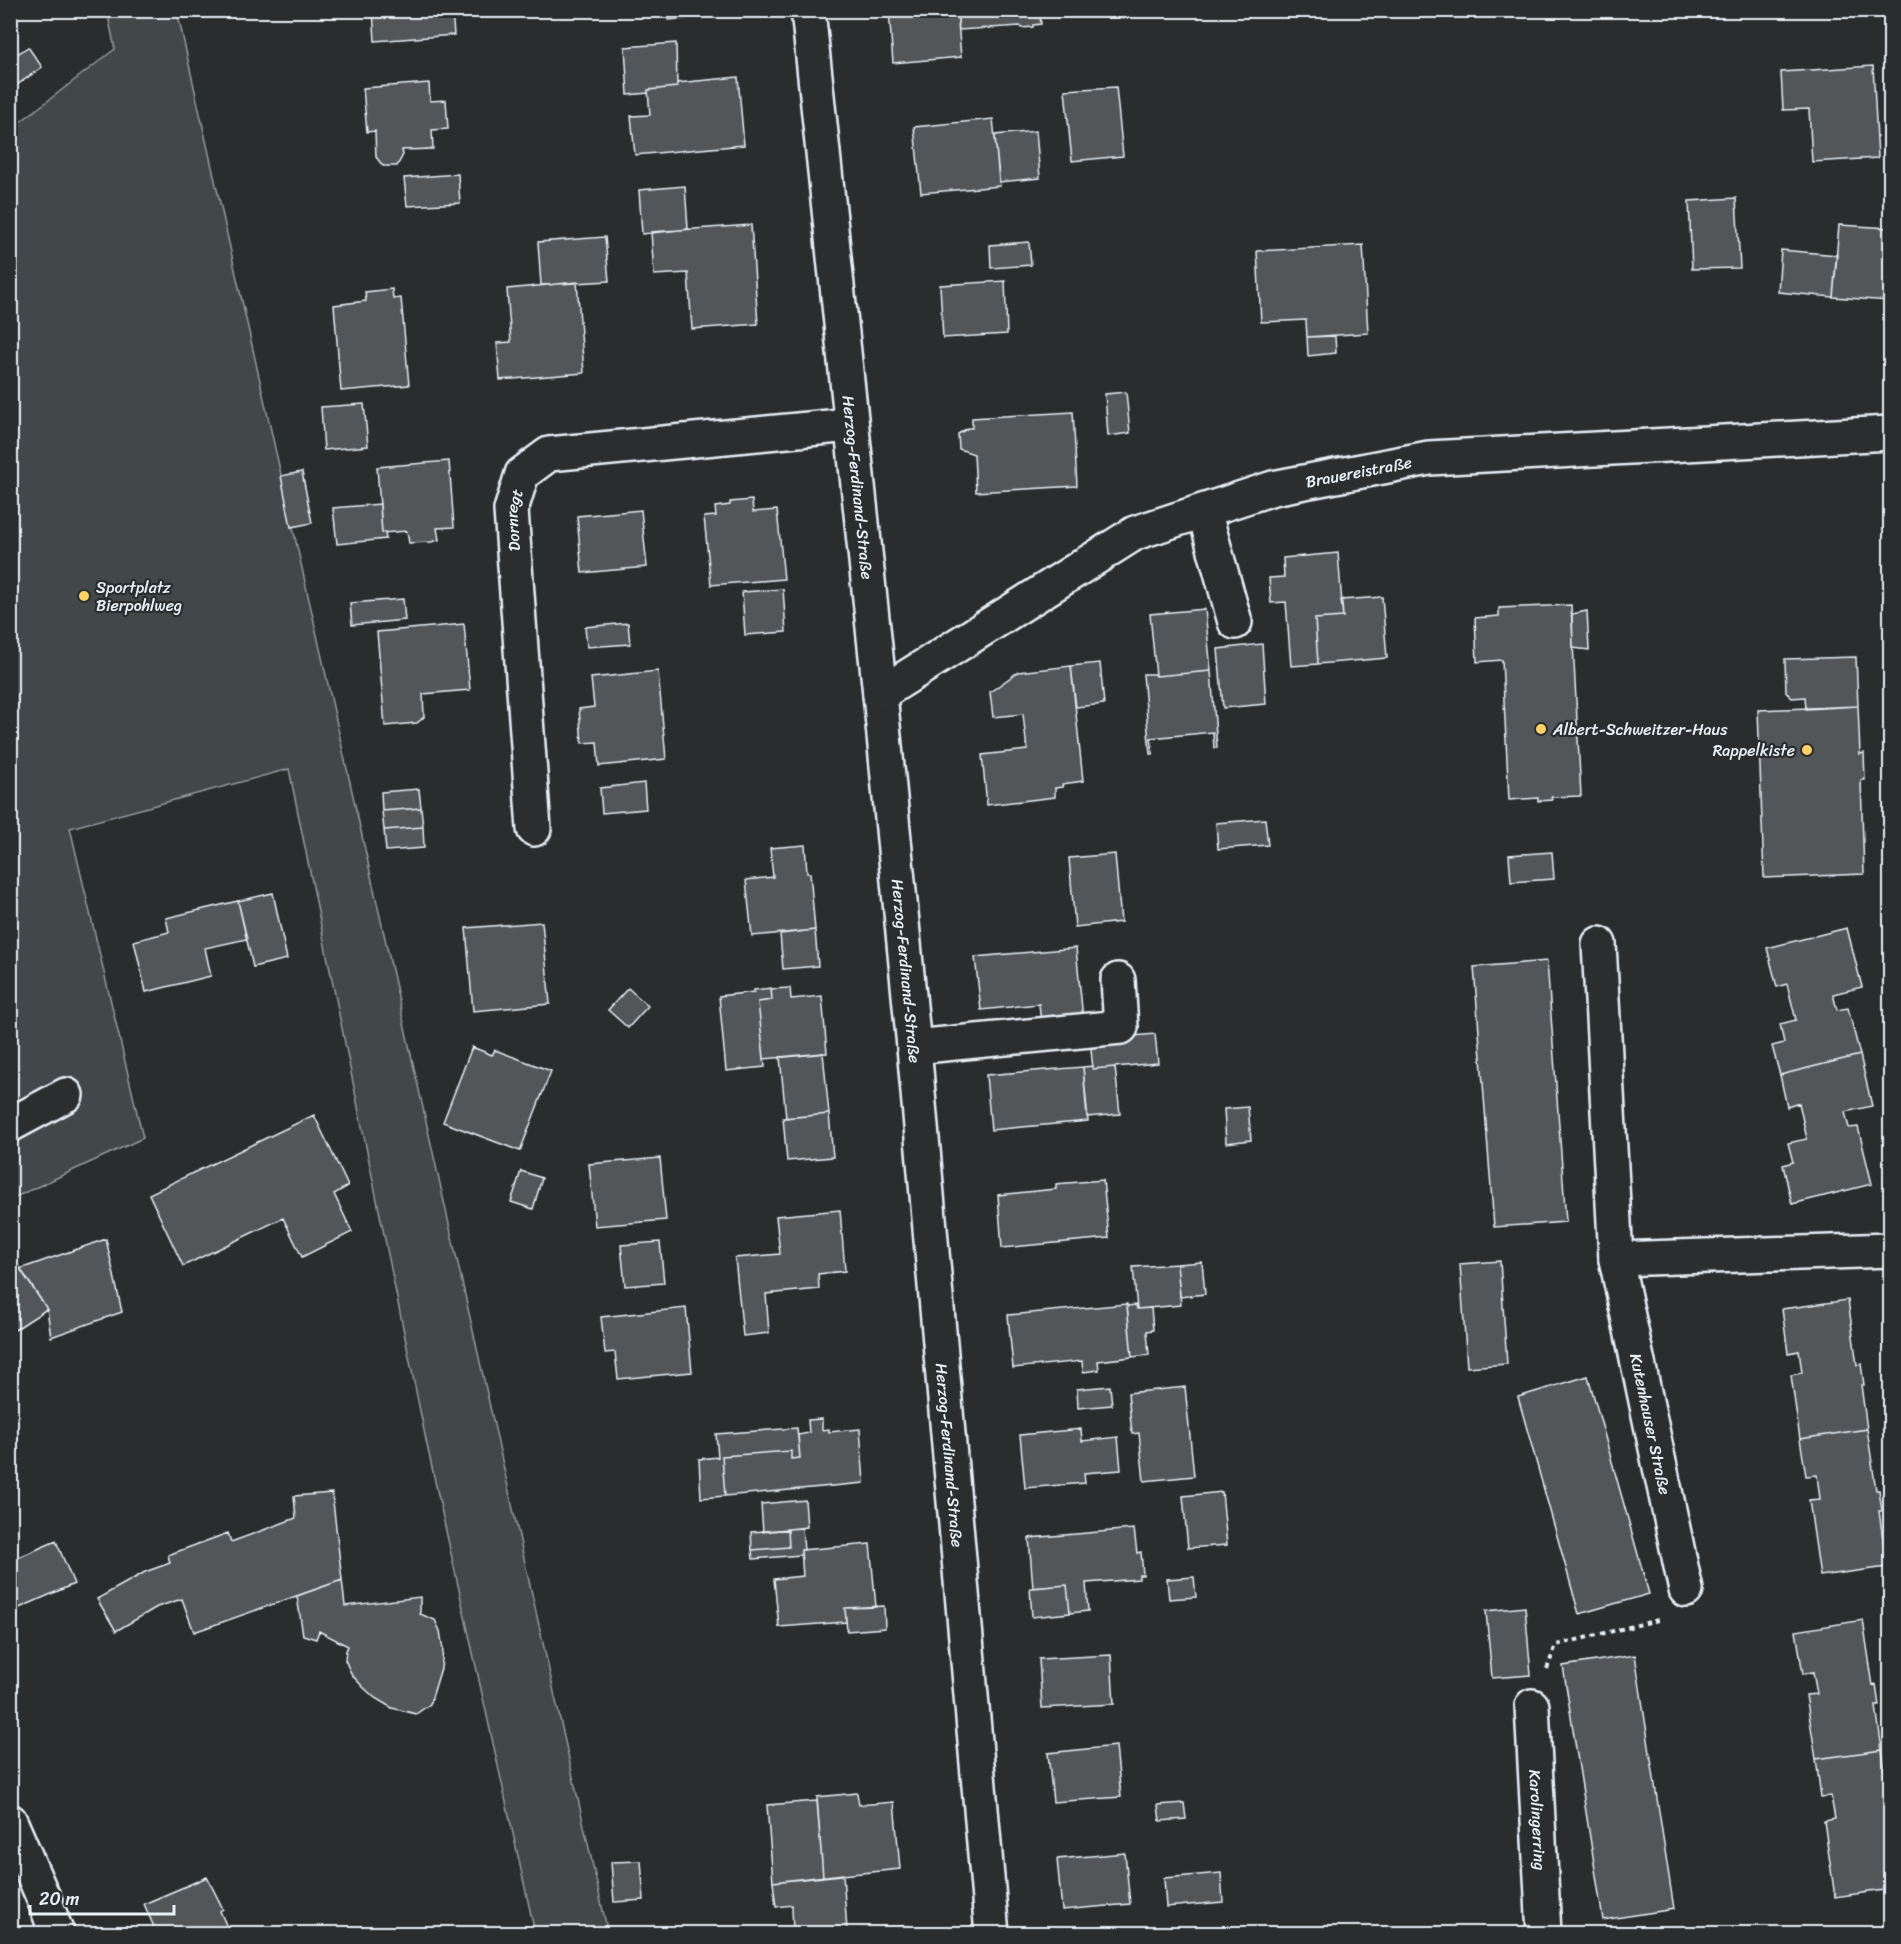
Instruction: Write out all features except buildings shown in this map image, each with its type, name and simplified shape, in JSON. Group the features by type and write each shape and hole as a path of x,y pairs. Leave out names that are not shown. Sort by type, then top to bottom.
{"street":[{"name":"Herzog-Ferdinand-Straße","path":"808,10 880,694 914,1047 992,1934"},
{"name":"Dornregt","path":"534,829 511,510 522,474 549,454 850,425"},
{"name":"Brauereistraße","path":"880,694 1135,533 1273,488 1429,458 1890,433"},
{"path":"1204,511 1235,622"},
{"name":"Kutenhauser Straße","path":"1599,944 1616,1259 1686,1590"},
{"path":"914,1047 1120,1027 1118,980"},
{"path":"10,1125 66,1095"},
{"path":"1616,1259 1890,1250"},
{"name":"Karolingerring","path":"1532,1706 1544,1934"},
{"path":"10,1821 57,1934"}],"path":[{"path":"1532,1706 1556,1645 1666,1618 1686,1590"}],"shaded area":[{"path":"107,11 177,11 608,1933 535,1933 427,1445 289,769 70,828 143,1138 11,1199 11,129 115,49"}],"place":[{"name":"Sportplatz Bierpohlweg","path":"84,596"},
{"name":"Albert-Schweitzer-Haus","path":"1541,729"},
{"name":"Rappelkiste","path":"1807,750"}]}
